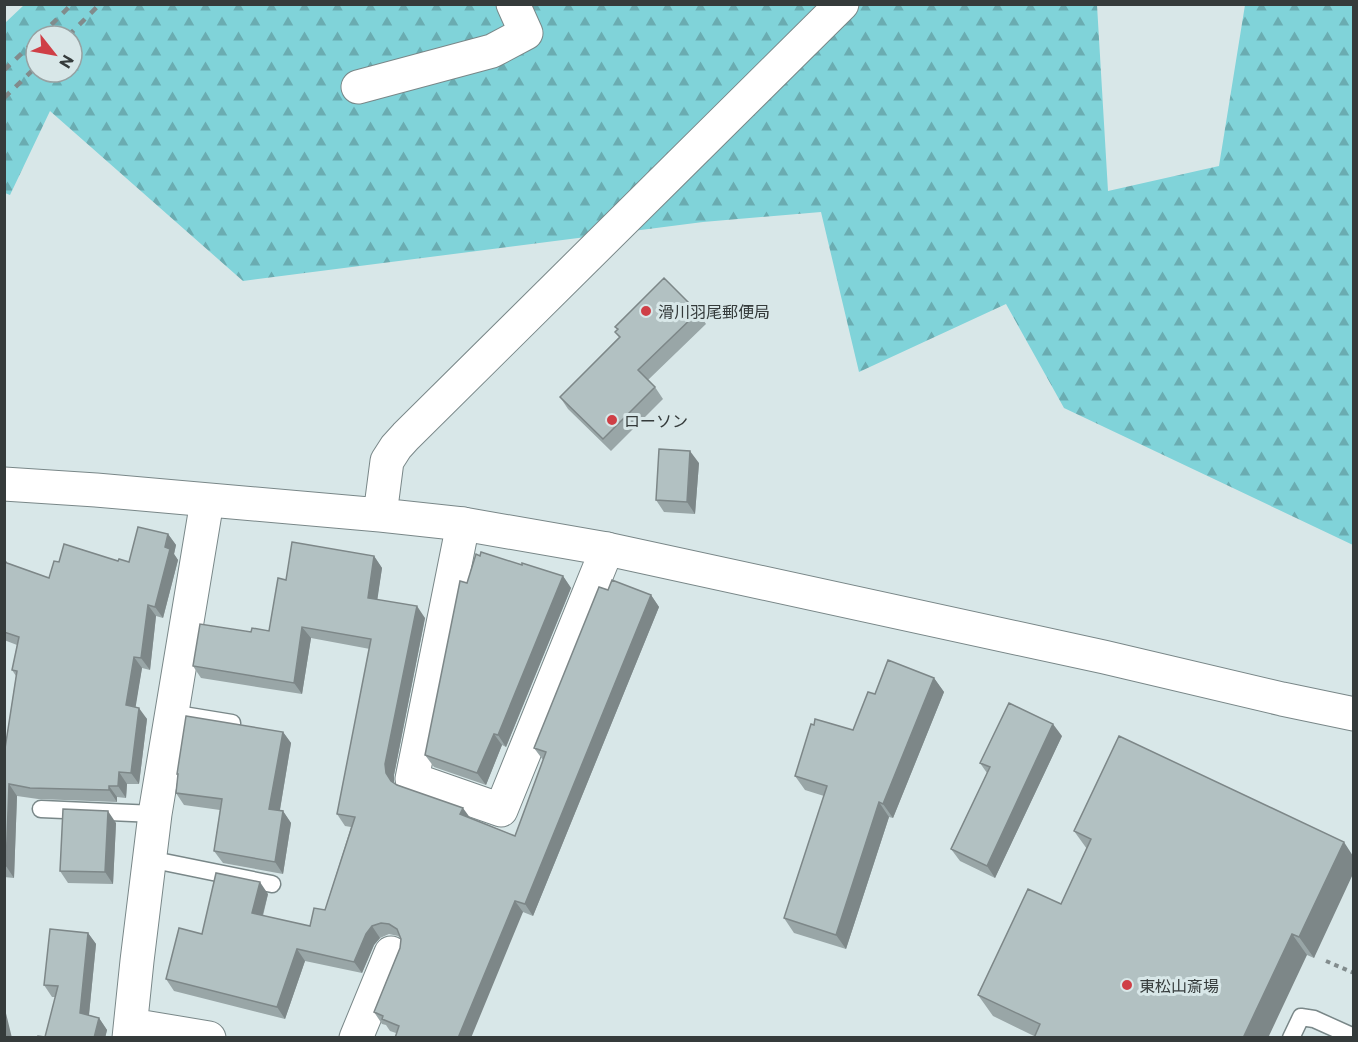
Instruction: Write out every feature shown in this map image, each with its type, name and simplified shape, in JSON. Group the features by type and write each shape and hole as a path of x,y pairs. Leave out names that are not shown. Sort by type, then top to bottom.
{"street":[{"path":"358,87 492,51 526,33 513,4"},
{"path":"380,515 387,461 401,441 842,4"},
{"path":"4,484 96,490 463,524 607,549 1353,714"},
{"path":"207,501 155,814 136,961 130,1031 209,1038"},
{"path":"463,524 411,779 501,810 607,549"},
{"path":"356,1038 391,953"}],"lane":[{"path":"171,713 247,726"},
{"path":"41,809 155,814"},
{"path":"149,859 272,884"},
{"path":"1291,1038 1301,1017 1314,1019 1353,1037"}],"path":[{"path":"1326,961 1353,973"}],"green space":[{"path":"24,5 1097,5 1108,191 1219,166 1245,5 1353,5 1353,545 1064,408 1006,304 859,372 821,212 703,222 243,281 50,111 10,195 5,193 5,23"}],"building":[{"path":"664,278 698,312 638,370 655,387 603,439 560,397 620,337 615,332 618,329 615,327"},
{"path":"659,449 690,451 687,502 656,500"},
{"path":"138,527 168,534 165,547 170,549 155,607 148,605 141,658 134,657 126,705 139,708 131,773 119,772 118,786 109,786 109,790 30,788 9,784 6,866 4,866 4,755 17,671 12,670 19,637 4,632 4,560 49,578 54,561 59,562 64,544 118,561 119,559 129,562"},
{"path":"292,542 374,556 368,598 417,606 385,764 386,773 391,781 463,808 460,814 515,836 546,752 534,748 599,587 608,590 612,580 651,595 525,904 515,901 458,1038 395,1038 399,1026 382,1019 383,1016 374,1012 400,948 401,939 397,929 389,924 381,923 372,926 354,962 297,949 277,1007 166,979 179,928 202,934 216,873 260,882 252,913 310,926 314,908 325,910 355,817 337,814 371,639 302,627 294,683 193,666 200,624 251,632 252,628 269,631 278,578 286,580"},
{"path":"481,552 563,576 498,735 494,734 477,773 425,755 460,581 467,583 476,554 480,556"},
{"path":"888,660 934,678 883,804 879,802 836,935 784,918 827,786 795,776 811,724 814,725 815,719 853,730 868,692 875,694"},
{"path":"1009,703 1053,724 987,866 951,849 990,767 980,763"},
{"path":"186,716 283,732 269,809 283,811 275,862 214,851 222,799 176,793"},
{"path":"1119,736 1344,842 1299,937 1292,934 1243,1038 1034,1038 1040,1024 978,995 1028,889 1061,904 1091,839 1074,831"},
{"path":"63,809 108,811 105,872 60,871"},
{"path":"50,929 88,933 80,1013 99,1018 94,1038 38,1038 38,1036 45,1037 58,986 44,985"}],"railway":[{"path":"52,24 72,4"},
{"path":"80,24 100,4"},
{"path":"4,70 24,51"},
{"path":"4,98 24,79"}],"place":[{"name":"滑川羽尾郵便局","path":"646,311"},
{"name":"ローソン","path":"612,420"},
{"name":"東松山斎場","path":"1127,985"}]}
